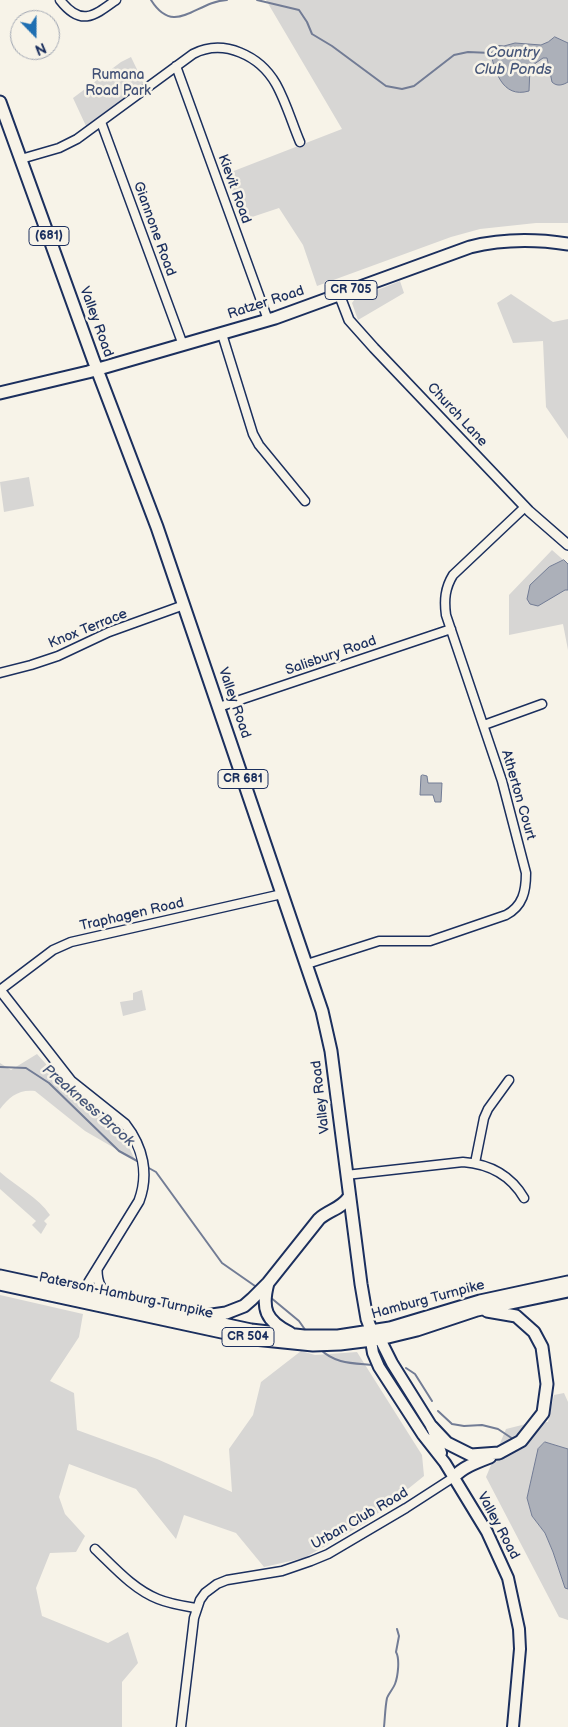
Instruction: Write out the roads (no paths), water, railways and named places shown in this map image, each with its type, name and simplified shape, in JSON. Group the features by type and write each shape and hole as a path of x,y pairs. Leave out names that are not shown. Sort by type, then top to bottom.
{"main road":[{"name":"Valley Road","path":"0,102 97,370 145,492 307,964 326,1027 363,1299 374,1337 374,1358 423,1435 454,1477 495,1547 512,1594 519,1629 520,1649 513,1727"},
{"name":"Ratzer Road","path":"0,392 97,370 268,320 456,251 483,244 532,240 568,244"},
{"path":"195,1317 226,1313 237,1309 252,1299 268,1283 324,1215 341,1206 349,1197"},
{"path":"313,1228 328,1219 352,1213"},
{"name":"Hamburg Turnpike","path":"0,1276 86,1298 110,1299 251,1330 310,1339 338,1336 374,1337 404,1325 498,1297 568,1282"},
{"path":"268,1283 264,1305 269,1317 280,1328 310,1339"},
{"name":"Paterson-Hamburg Turnpike","path":"0,1284 86,1298 254,1339 310,1339"},
{"name":"CR 504","path":"374,1337 417,1330 478,1310 568,1291"},
{"path":"454,1477 458,1472 472,1464 522,1441 542,1413 547,1384 542,1347 534,1332 516,1316 478,1310"},
{"name":"Valley Road","path":"374,1337 432,1427 445,1463"},
{"path":"432,1427 447,1443 471,1455 498,1453"}],"street":[{"path":"60,0 72,12 85,16 99,13 116,0"},
{"path":"21,159 42,154 68,144 176,66 199,51 214,47 230,49 249,57 266,71 276,84 300,142"},
{"name":"Kievit Road","path":"176,66 268,320"},
{"name":"Giannone Road","path":"101,122 183,346"},
{"name":"Church Lane","path":"339,294 345,312 355,327 525,506 568,545"},
{"path":"222,334 253,434 259,445 305,501"},
{"name":"Atherton Court","path":"307,964 380,942 420,942 440,938 506,915 515,910 520,904 525,891 526,873 502,781 445,606 446,589 458,570 525,506"},
{"name":"Knox Terrace","path":"0,673 58,656 109,632 184,606"},
{"name":"Salisbury Road","path":"219,706 451,629"},
{"path":"484,725 542,704"},
{"name":"Traphagen Road","path":"0,990 53,950 71,942 282,894"},
{"path":"0,990 71,1081 125,1124 137,1142 144,1166 144,1183 139,1201 89,1282 86,1298"},
{"path":"475,1163 484,1118 488,1109 509,1080"},
{"path":"346,1175 463,1162 475,1163 501,1173 518,1188 524,1198"},
{"path":"97,1270 99,1284 103,1292 110,1299"},
{"name":"Urban Club Road","path":"181,1727 194,1618 196,1608 205,1592 227,1580 282,1571 311,1562 406,1508 454,1477"},
{"path":"94,1549 129,1581 147,1594 170,1603 196,1608"}],"water":[{"name":"Country Club Ponds","path":"555,37 568,43 568,82 556,85 552,82 547,58 543,58 530,67 529,91 512,91 506,87 494,66 490,49 493,45 504,46 515,43 541,45"},
{"path":"564,560 568,564 568,590 538,606 530,604 527,599 530,585 549,567"},
{"path":"421,776 427,776 428,783 442,783 441,802 435,802 433,795 420,795"},
{"path":"545,1442 568,1449 568,1589 565,1588 545,1533 532,1516 527,1498 538,1449"}],"waterway":[{"name":"Preakness Brook","path":"151,0 160,11 169,16 177,17 216,2 227,0"},
{"name":"Preakness Brook","path":"257,0 299,10 312,34 332,46 386,86 402,89 414,86 454,55 468,52 491,53"},
{"name":"Preakness Brook","path":"0,1067 26,1068 49,1083 119,1151 139,1162"},
{"name":"Preakness Brook","path":"147,1167 156,1172 222,1263 255,1286"},
{"name":"Preakness Brook","path":"270,1297 299,1321 306,1331"},
{"name":"Preakness Brook","path":"320,1349 338,1360 373,1365"},
{"name":"Preakness Brook","path":"406,1368 415,1374 432,1401"},
{"name":"Preakness Brook","path":"438,1411 452,1424 464,1426 482,1425 498,1429 513,1439"},
{"path":"384,1727 387,1698 395,1684 398,1672 396,1652 399,1636 397,1629"}],"park label":[{"name":"Rumana Road Park","path":"118,84"}]}
